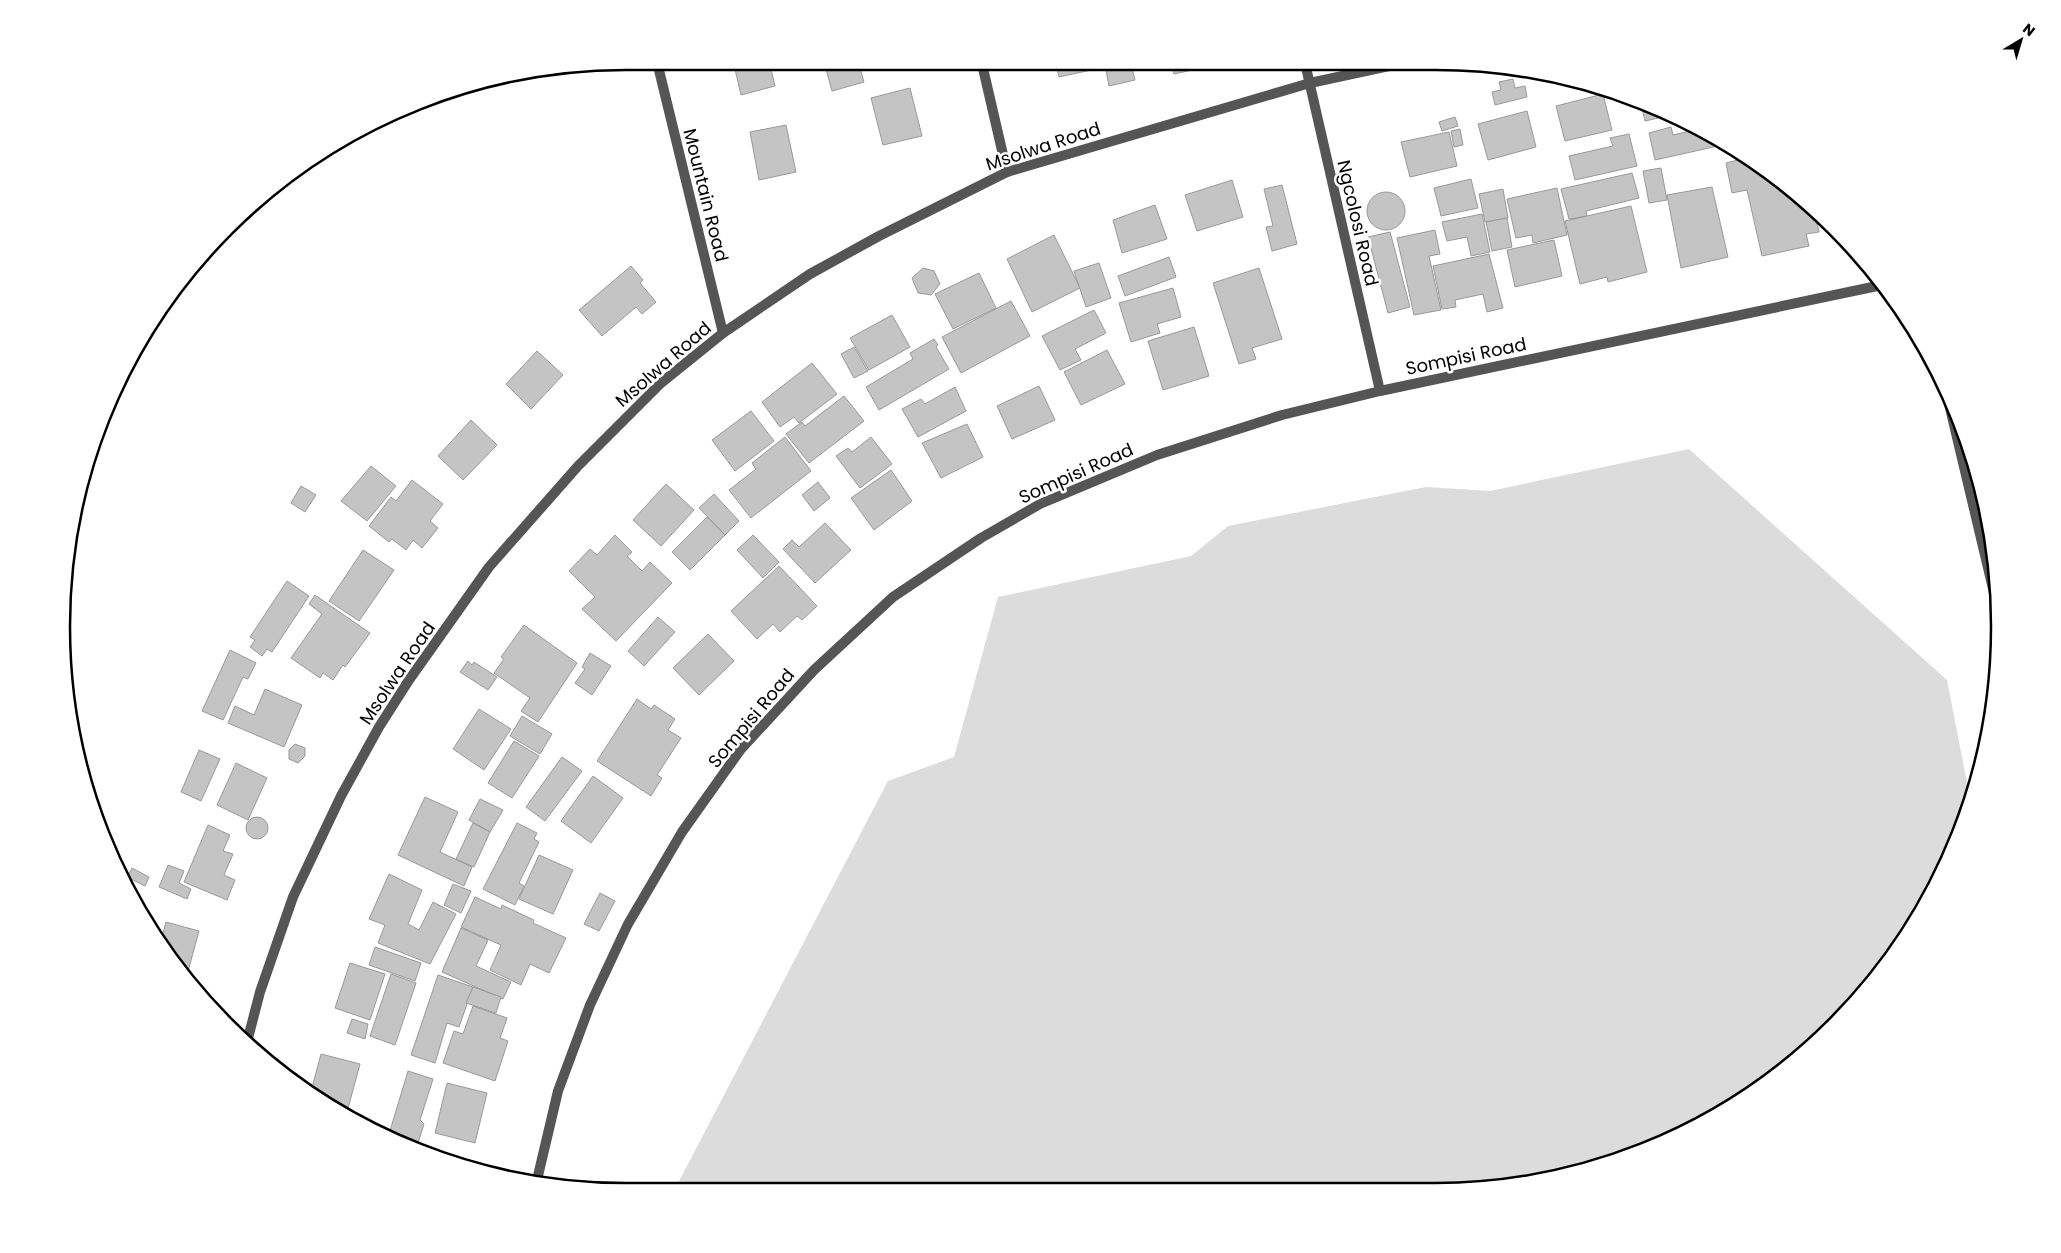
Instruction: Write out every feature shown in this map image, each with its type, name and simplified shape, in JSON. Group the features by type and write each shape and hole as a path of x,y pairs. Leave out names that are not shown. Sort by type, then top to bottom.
{"street":[{"name":"Mountain Road","path":"659,70 723,333"},
{"path":"983,70 1007,172"},
{"name":"Ngcolosi Road","path":"1307,70 1380,391"},
{"name":"Msolwa Road","path":"248,1034 260,992 293,897 341,796 379,727 409,680 489,567 578,466 661,384 723,333 810,274 887,232 1007,172 1310,83 1370,70"},
{"name":"Sompisi Road","path":"537,1175 558,1092 590,1005 628,924 682,832 741,749 814,670 893,597 981,538 1040,504 1157,455 1282,415 1380,391 1875,287"},
{"path":"1956,434 1988,570"}],"shaded area":[{"path":"1689,449 1947,680 1967,785 1949,839 1934,873 1897,936 1853,993 1801,1045 1744,1089 1681,1126 1647,1141 1579,1164 1507,1178 1471,1182 1434,1183 678,1183 888,781 954,757 998,597 1191,556 1228,526 1426,487 1490,491"}],"building":[{"path":"735,70 771,70 775,86 741,95"},
{"path":"826,70 860,70 864,82 832,91"},
{"path":"1057,70 1091,70 1059,77"},
{"path":"1106,70 1132,70 1135,80 1109,86"},
{"path":"1173,70 1192,70 1174,74"},
{"path":"1513,79 1515,88 1525,86 1527,97 1495,105 1492,92 1501,90 1499,82"},
{"path":"910,88 922,136 883,145 871,98"},
{"path":"1598,95 1604,97 1612,130 1565,141 1556,106"},
{"path":"1643,110 1660,118 1645,121"},
{"path":"1527,111 1536,147 1488,160 1478,124"},
{"path":"1455,117 1458,126 1442,131 1439,122"},
{"path":"786,125 796,172 759,180 750,132"},
{"path":"1671,127 1673,135 1689,131 1716,147 1655,160 1649,133"},
{"path":"1460,129 1463,145 1454,147 1451,131"},
{"path":"1449,132 1457,166 1410,177 1401,142"},
{"path":"1629,134 1637,166 1575,180 1569,156 1613,146 1610,138"},
{"path":"1737,160 1744,164 1773,185 1817,223 1819,232 1806,234 1809,246 1762,256 1747,190 1732,193 1726,163"},
{"path":"1661,168 1667,200 1649,203 1643,171"},
{"path":"1632,173 1639,198 1586,211 1587,216 1569,219 1561,189"},
{"path":"1471,179 1478,208 1441,216 1434,188"},
{"path":"1232,180 1243,217 1197,231 1185,195"},
{"path":"1282,185 1297,244 1272,251 1266,227 1273,226 1264,189"},
{"path":"1712,187 1728,257 1681,268 1667,195"},
{"path":"1557,188 1567,235 1533,243 1532,235 1516,238 1507,199"},
{"path":"1503,189 1508,218 1485,222 1479,194"},
{"path":"1386,192 1400,197 1405,211 1400,225 1386,230 1372,225 1367,211 1372,197"},
{"path":"1155,205 1167,239 1122,253 1113,220"},
{"path":"1631,206 1647,272 1608,282 1607,277 1580,284 1565,221"},
{"path":"1482,214 1490,252 1471,256 1467,237 1447,241 1442,222"},
{"path":"1507,218 1512,247 1492,251 1486,222"},
{"path":"1435,230 1440,254 1429,256 1441,310 1414,315 1397,238"},
{"path":"1390,232 1410,307 1388,313 1368,237"},
{"path":"1054,235 1080,288 1032,312 1007,259"},
{"path":"1554,240 1562,276 1515,287 1507,250"},
{"path":"1489,254 1503,308 1487,312 1483,294 1455,300 1456,307 1442,309 1433,266"},
{"path":"1169,257 1176,277 1125,296 1118,276"},
{"path":"1099,263 1111,298 1086,307 1074,271"},
{"path":"631,266 643,280 640,283 656,302 642,314 636,307 602,336 579,310"},
{"path":"923,268 934,271 940,284 931,295 918,293 912,278"},
{"path":"1259,268 1282,339 1252,348 1256,359 1239,364 1213,283"},
{"path":"979,273 996,308 953,329 935,294"},
{"path":"1173,288 1181,317 1157,324 1160,333 1131,342 1119,303"},
{"path":"1011,301 1030,336 961,373 942,337"},
{"path":"1094,310 1106,333 1075,349 1081,360 1060,370 1042,336"},
{"path":"892,315 910,347 869,370 850,338"},
{"path":"1194,327 1209,376 1163,390 1148,341"},
{"path":"934,339 938,345 936,347 949,369 879,410 866,387 913,359 910,353"},
{"path":"854,347 868,371 854,378 841,354"},
{"path":"1107,350 1125,384 1081,405 1064,372"},
{"path":"537,351 563,375 531,409 506,384"},
{"path":"812,363 837,394 799,423 794,417 780,427 762,402"},
{"path":"1039,386 1055,420 1012,439 997,406"},
{"path":"955,387 966,411 918,437 902,409 921,399 925,404"},
{"path":"844,396 864,421 809,463 786,434 802,422 805,426"},
{"path":"751,411 774,441 735,471 712,440"},
{"path":"471,420 497,445 463,480 438,456"},
{"path":"967,424 983,457 941,478 922,443"},
{"path":"785,437 811,471 751,518 729,490 756,469 752,463"},
{"path":"871,437 892,464 860,488 836,456 848,448 852,452"},
{"path":"371,466 396,486 367,521 341,501"},
{"path":"891,470 912,501 874,530 851,498"},
{"path":"412,480 443,504 430,521 438,528 422,548 413,540 406,550 392,539 389,542 369,526 391,497 396,501"},
{"path":"818,482 830,498 814,511 802,495"},
{"path":"666,484 694,510 661,546 633,520"},
{"path":"301,486 316,495 305,512 291,503"},
{"path":"714,494 739,521 725,535 699,508"},
{"path":"707,517 725,535 690,570 672,552"},
{"path":"825,523 851,550 815,583 783,549 792,540 799,547"},
{"path":"615,535 632,552 627,556 642,571 650,562 672,583 616,641 582,609 595,597 569,571 590,549 597,555"},
{"path":"753,535 779,562 763,578 737,550"},
{"path":"363,550 394,570 359,621 329,601"},
{"path":"779,566 817,606 802,620 797,616 780,632 773,624 757,639 731,611"},
{"path":"287,581 309,596 272,652 267,649 262,656 250,647 255,640 250,637"},
{"path":"315,595 370,633 333,680 323,673 320,678 291,658 322,614 309,604"},
{"path":"658,617 675,632 644,666 628,651"},
{"path":"524,625 577,663 538,722 521,711 530,698 494,673 504,659 501,657"},
{"path":"708,634 734,661 699,695 673,668"},
{"path":"230,650 256,663 248,679 243,677 223,720 202,711"},
{"path":"590,653 611,666 592,695 575,683 585,669 582,667"},
{"path":"468,661 472,665 474,662 497,677 488,690 460,672"},
{"path":"265,689 302,705 284,747 228,723 235,706 254,715"},
{"path":"637,699 651,709 654,705 675,719 668,730 681,738 657,775 662,778 651,796 597,761"},
{"path":"479,709 511,729 484,770 453,749"},
{"path":"522,716 552,734 540,754 510,736"},
{"path":"514,741 539,756 512,798 488,783"},
{"path":"295,744 305,748 305,756 298,763 289,759 289,750"},
{"path":"199,750 220,759 201,801 181,792"},
{"path":"562,757 582,771 545,821 526,807"},
{"path":"236,763 267,778 248,820 217,805"},
{"path":"593,776 623,798 591,843 561,821"},
{"path":"425,797 458,812 440,852 472,867 464,886 398,855"},
{"path":"480,799 503,810 490,832 469,820"},
{"path":"257,817 265,820 268,828 265,836 257,839 249,836 246,828 249,820"},
{"path":"473,823 490,832 474,867 456,859"},
{"path":"517,823 537,833 534,839 539,842 519,883 524,886 515,905 483,889"},
{"path":"208,825 230,835 223,851 233,854 224,875 235,880 227,900 184,882"},
{"path":"539,855 573,870 553,914 519,899"},
{"path":"168,865 184,871 179,883 191,889 187,899 159,887"},
{"path":"132,868 149,877 145,886 130,879 128,875"},
{"path":"389,874 422,890 408,924 419,930 433,902 456,914 430,964 378,943 385,925 369,919"},
{"path":"453,884 471,891 461,913 444,905"},
{"path":"600,893 615,901 599,931 584,924"},
{"path":"475,897 501,909 502,905 534,920 533,923 566,938 549,973 530,964 521,985 490,970 501,945 461,927"},
{"path":"166,922 199,931 189,969 185,965 163,934"},
{"path":"461,928 488,940 476,966 511,982 503,999 442,972"},
{"path":"375,947 421,963 415,981 369,965"},
{"path":"350,963 385,974 370,1020 335,1008"},
{"path":"391,974 416,983 395,1045 370,1036"},
{"path":"438,975 473,987 459,1027 447,1023 435,1063 411,1055"},
{"path":"473,987 501,997 496,1013 466,1003"},
{"path":"473,1006 507,1018 500,1038 508,1041 495,1081 443,1063 454,1031 463,1034"},
{"path":"352,1019 368,1024 365,1039 347,1033"},
{"path":"321,1054 360,1064 348,1108 312,1086"},
{"path":"408,1071 433,1079 420,1120 424,1124 418,1142 390,1130"},
{"path":"447,1083 487,1093 475,1143 435,1133"}]}
